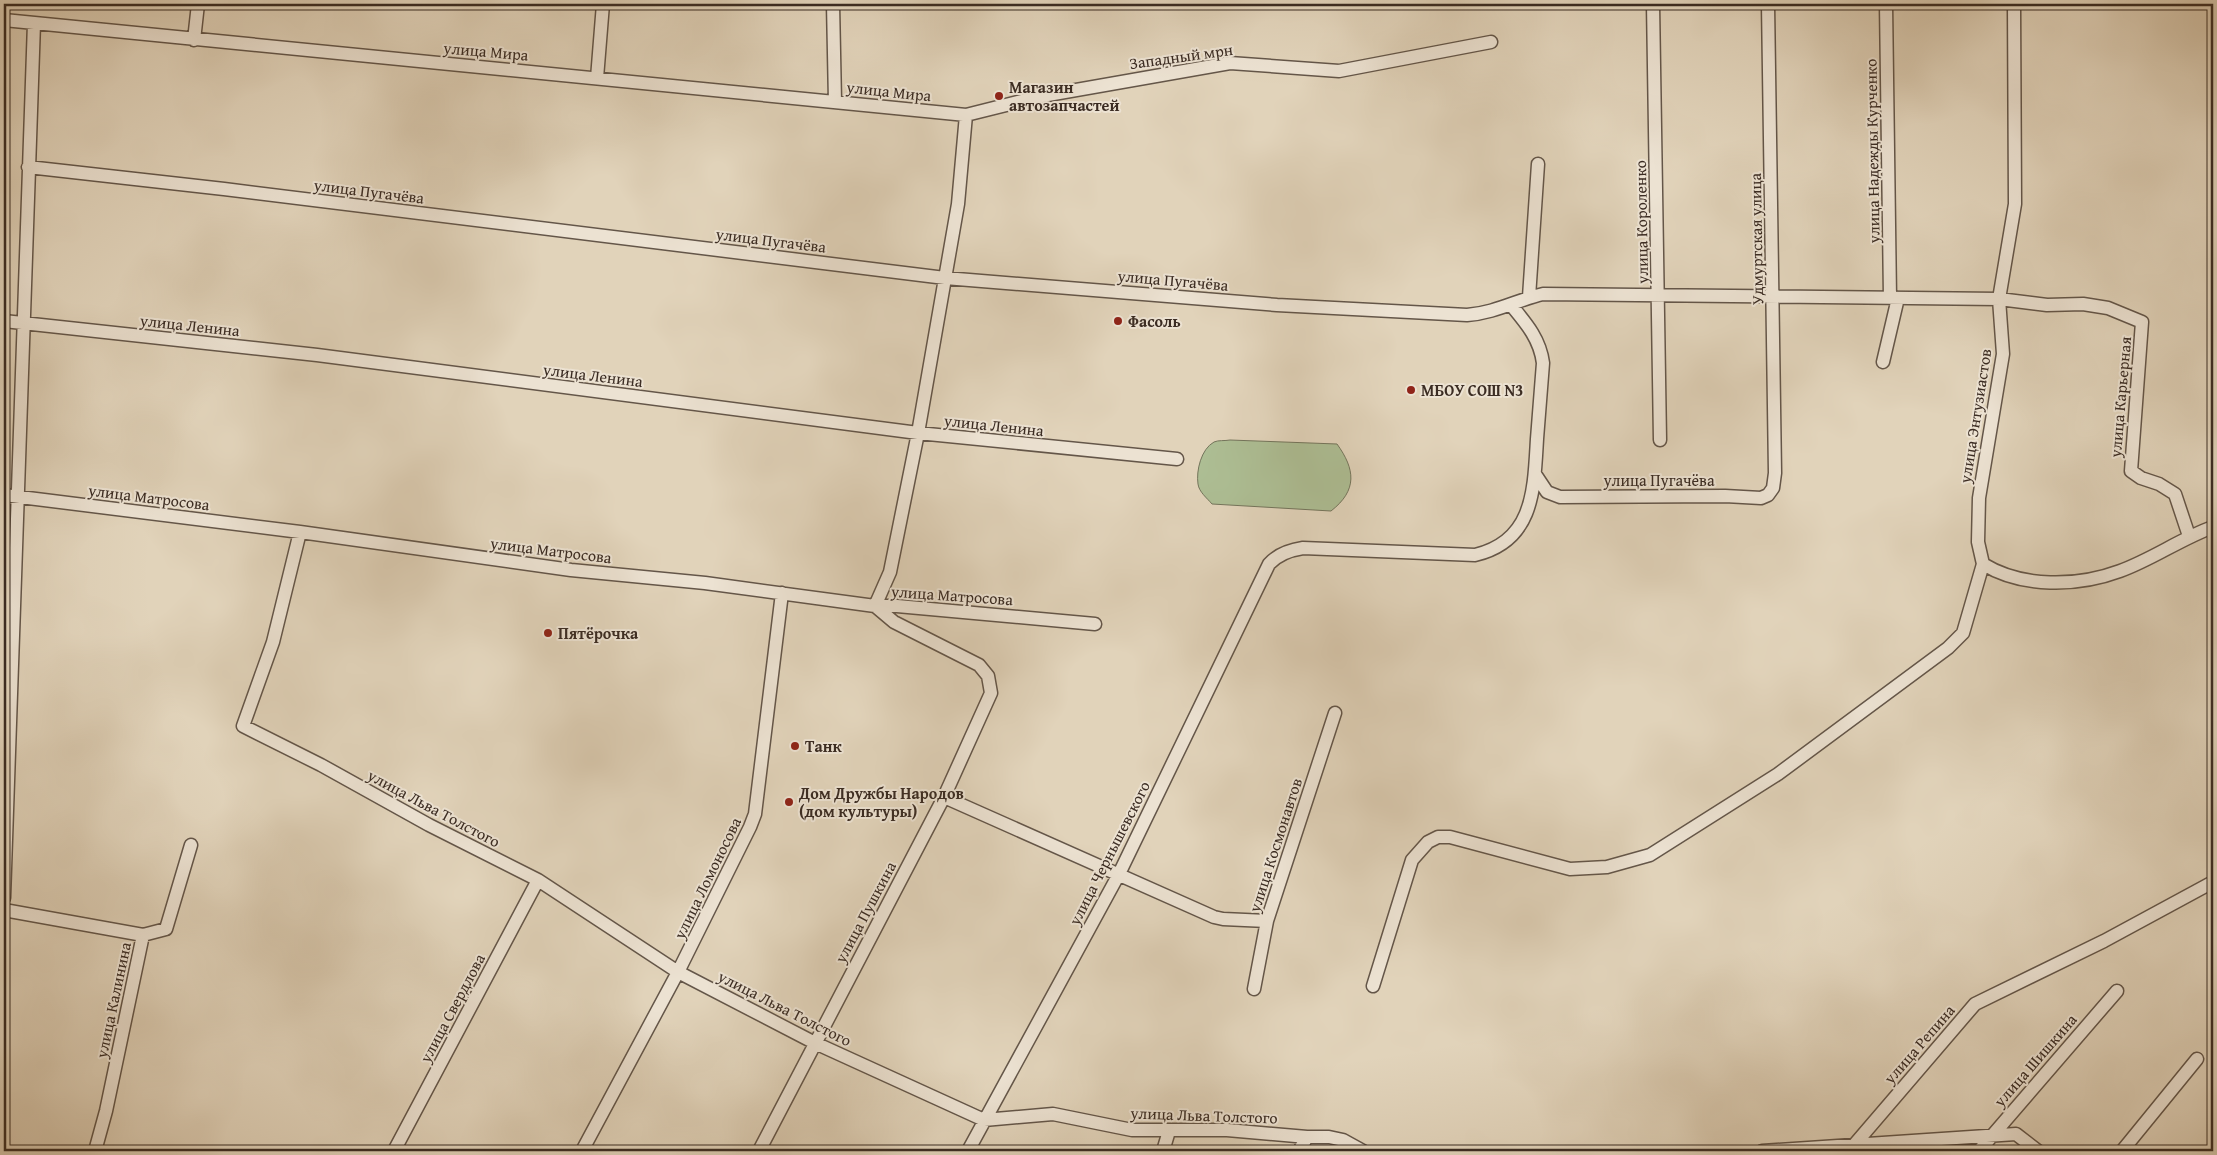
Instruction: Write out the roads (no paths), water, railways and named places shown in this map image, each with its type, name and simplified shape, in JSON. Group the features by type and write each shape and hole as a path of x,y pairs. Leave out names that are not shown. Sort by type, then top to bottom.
{"street":[{"path":"194,40 198,4"},
{"path":"597,78 603,4"},
{"path":"833,4 835,102"},
{"name":"улица Короленко","path":"1653,4 1660,440"},
{"name":"Удмуртская улица","path":"1768,4 1774,296 1775,473"},
{"name":"улица Надежды Курченко","path":"1883,362 1894,298 1886,4"},
{"name":"улица Энтузиастов","path":"1983,564 1978,542 1979,498 2003,354 1999,299 2015,204 2014,4"},
{"name":"улица Мира","path":"4,20 966,115"},
{"path":"4,898 6,722 18,497 22,323 34,23"},
{"name":"Западный мрн","path":"966,115 1042,96 1230,63 1339,72 1491,42"},
{"path":"875,606 890,572 918,433 958,204 966,115"},
{"path":"1529,297 1538,164"},
{"name":"улица Пугачёва","path":"28,167 224,189 945,278 1268,304 1467,316 1483,314 1529,297 1543,294 1999,299 2047,305 2082,304 2108,308 2142,322"},
{"path":"1511,305 1529,328 1541,349 1542,363 1535,474"},
{"name":"улица Ленина","path":"4,321 317,356 918,433 1178,459"},
{"name":"улица Карьерная","path":"2142,322 2130,471 2140,478 2159,484 2175,494 2189,536"},
{"name":"улица Пугачёва","path":"1535,474 1547,492 1560,497 1725,496 1762,498 1768,495 1773,488 1775,473"},
{"name":"улица Чернышевского","path":"968,1151 1119,874 1269,564 1283,554 1304,548 1475,555 1486,553 1505,542 1522,523 1533,496 1535,474"},
{"name":"улица Матросова","path":"4,495 300,532 571,570 705,583 875,606 897,606 1095,624"},
{"path":"1373,986 1412,860 1428,842 1438,837 1444,837 1570,869 1608,867 1650,855 1778,774 1959,639 1963,633 1983,564 2008,576 2032,581 2062,582 2090,579 2119,572 2189,536 2213,527"},
{"name":"улица Льва Толстого","path":"300,532 273,642 243,726 321,765 429,825 538,880 678,972 815,1043 984,1120 1053,1114 1132,1130 1226,1130 1329,1137 1342,1140 1363,1151"},
{"name":"улица Ломоносова","path":"582,1151 678,972 755,814 782,593"},
{"name":"улица Пушкина","path":"759,1151 944,798 988,702 991,685 985,670 979,665 894,622 875,606"},
{"name":"улица Космонавтов","path":"1254,988 1267,921 1335,713"},
{"path":"944,798 1214,917 1267,921"},
{"name":"улица Калинина","path":"95,1151 108,1101 143,935 166,928 191,845"},
{"name":"улица Свердлова","path":"394,1151 538,880"},
{"name":"улица Репина","path":"1852,1147 1975,1004 2104,941 2213,882"},
{"path":"4,910 143,935"},
{"name":"улица Шишкина","path":"1979,1151 2117,991"},
{"path":"2122,1151 2197,1059"},
{"path":"1162,1151 1169,1131"},
{"path":"1762,1151 1852,1147 2016,1134 2038,1151"},
{"path":"1300,1151 1307,1137"}],"place":[{"name":"Магазин автозапчастей","path":"999,96"},
{"name":"Фасоль","path":"1118,321"},
{"name":"МБОУ СОШ N3","path":"1411,390"},
{"name":"Пятёрочка","path":"548,633"},
{"name":"Танк","path":"795,746"},
{"name":"Дом Дружбы Народов (дом культуры)","path":"789,802"}]}
